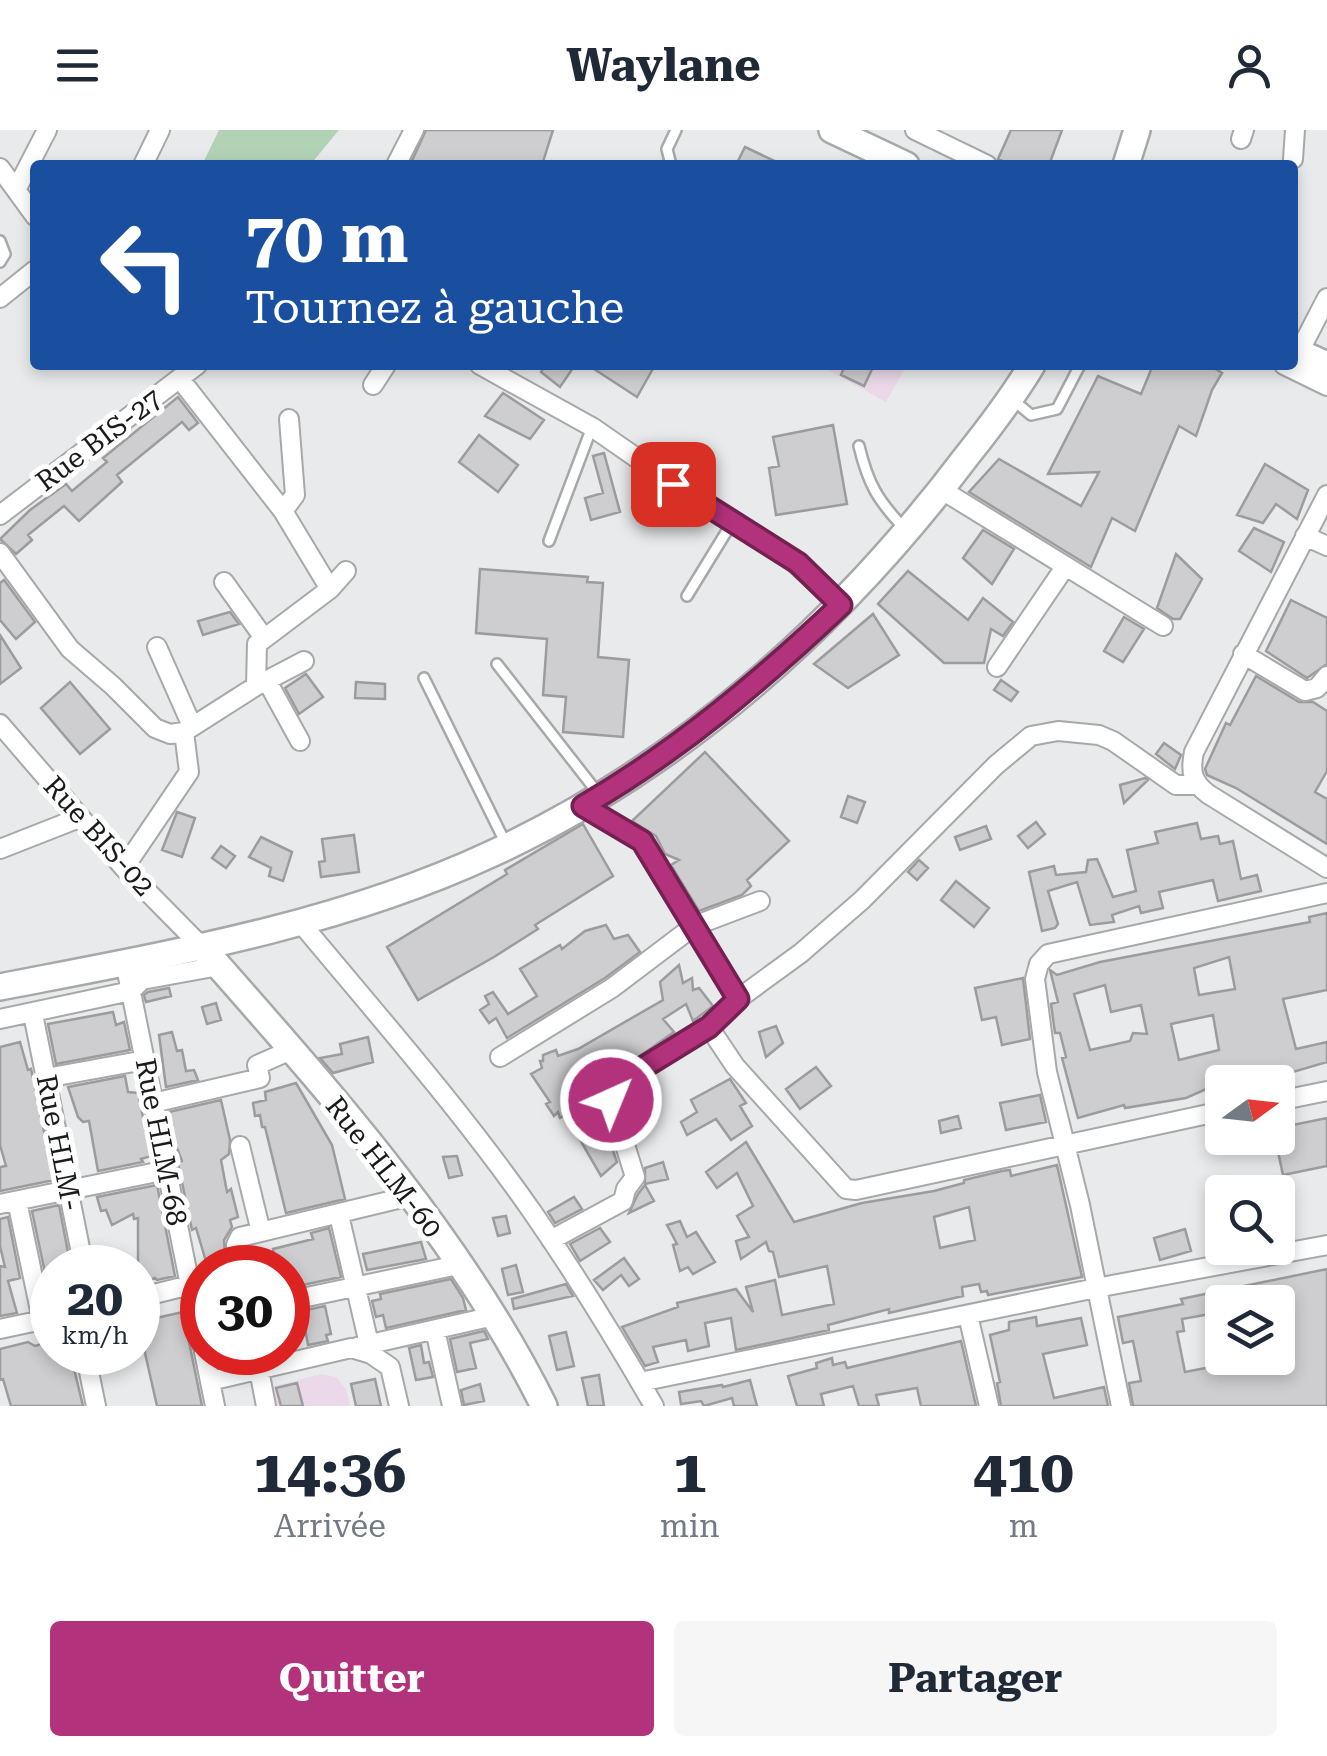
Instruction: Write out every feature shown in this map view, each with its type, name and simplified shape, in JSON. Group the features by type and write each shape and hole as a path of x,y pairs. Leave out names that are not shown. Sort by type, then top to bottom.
{"street":[{"path":"32,160 47,130"},
{"path":"145,160 160,130"},
{"path":"399,160 414,130"},
{"path":"832,130 863,156"},
{"path":"915,130 978,160"},
{"path":"1128,160 1137,130"},
{"path":"1294,159 1295,130"},
{"path":"16,190 30,163"},
{"path":"0,168 30,209"},
{"path":"0,298 30,274"},
{"path":"1298,345 1327,298"},
{"path":"1298,357 1327,365"},
{"path":"1298,360 1327,386"},
{"name":"Rue BIS-27","path":"0,516 191,370"},
{"path":"373,385 383,370"},
{"path":"489,370 592,427 798,563 841,605"},
{"path":"0,988 300,922 426,880 507,846 592,801 660,759 841,605 909,532 1012,399 1029,370"},
{"path":"180,379 282,511 330,589"},
{"path":"282,511 295,495 289,419"},
{"path":"942,490 1164,626"},
{"path":"1196,785 1194,752 1327,494"},
{"path":"1305,536 1327,546"},
{"path":"0,553 70,649 162,733 188,729 304,661"},
{"path":"997,667 1065,567"},
{"path":"300,740 262,683 256,647 330,589 346,571"},
{"path":"224,582 264,638"},
{"path":"124,868 189,772 188,729 157,646"},
{"path":"1243,654 1305,691 1317,688 1327,676"},
{"path":"551,1240 623,1201 635,1178 611,1090 663,1053 709,1027 738,999 789,963 862,900 1030,736 1058,730 1099,735 1113,741 1176,785 1196,785 1327,868"},
{"name":"Rue BIS-02","path":"2,731 124,868 201,946"},
{"path":"592,801 642,841 738,999"},
{"path":"0,849 80,818"},
{"path":"1121,1406 1047,1072 1035,979 1039,964 1048,954 1327,893"},
{"path":"500,1057 612,988 694,926 760,901"},
{"path":"300,922 474,1135 551,1240 654,1406"},
{"name":"Rue HLM-60","path":"201,946 410,1196 494,1316 544,1406"},
{"name":"Rue HLM-68","path":"125,962 186,1245"},
{"path":"0,1022 34,1018 132,994 142,980 219,966"},
{"path":"0,1022 132,994"},
{"name":"Rue HLM-","path":"34,1018 79,1245"},
{"path":"709,1027 736,1066 846,1189 1205,1115"},
{"path":"154,1103 260,1078 257,1065 291,1050"},
{"path":"46,1078 145,1060"},
{"path":"1295,1097 1327,1091"},
{"path":"240,1146 261,1232"},
{"path":"30,1267 9,1202 167,1170"},
{"path":"237,1245 236,1240 261,1232 410,1196"},
{"path":"338,1215 356,1286 360,1346"},
{"path":"640,1382 1096,1288 1327,1245"},
{"path":"310,1296 458,1265"},
{"path":"968,1315 989,1406"},
{"path":"310,1358 494,1316"},
{"path":"0,1329 30,1323"},
{"path":"435,1330 452,1406"},
{"path":"360,1346 386,1363 399,1406"},
{"path":"90,1375 96,1406"},
{"name":"Rue HLM-68","path":"209,1375 215,1406"},
{"path":"210,1382 239,1375"},
{"path":"260,1375 266,1406"}],"lane":[{"path":"669,160 668,149 676,130"},
{"path":"0,241 5,254 0,262"},
{"path":"1012,399 1030,415 1056,409 1077,370"},
{"path":"549,541 592,427"},
{"path":"858,446 867,478 880,502 909,532"},
{"path":"686,596 733,522"},
{"path":"497,664 592,801"},
{"path":"424,678 507,846"}],"shaded area":[{"path":"828,370 904,370 886,402"},
{"path":"321,1374 336,1377 346,1389 350,1406 272,1406 268,1388"}],"green space":[{"path":"219,130 339,130 314,160 204,160"}],"building":[{"path":"426,130 553,130 544,160 412,160"},
{"path":"1011,130 1062,130 1051,160 998,159"},
{"path":"745,147 772,160 738,160"},
{"path":"542,370 572,370 560,387"},
{"path":"596,370 652,370 637,397"},
{"path":"843,370 872,370 864,386 841,375"},
{"path":"1151,370 1222,373 1196,436 1179,426 1135,531 1112,518 1091,567 969,492 999,459 1081,506 1099,472 1048,474 1098,376 1141,394"},
{"path":"503,393 544,420 530,439 485,416"},
{"path":"178,397 198,423 189,430 182,422 117,475 122,482 79,521 64,506 28,535 32,540 16,554 0,539 30,510 66,484 72,491 107,462 103,458"},
{"path":"833,425 847,504 776,515 769,468 779,466 773,437"},
{"path":"479,435 518,465 498,492 459,462"},
{"path":"604,453 620,512 591,520 585,498 603,493 593,456"},
{"path":"1265,464 1308,490 1297,519 1276,504 1263,523 1237,515"},
{"path":"1254,528 1284,542 1271,572 1239,551"},
{"path":"983,530 1014,549 992,584 963,558"},
{"path":"1176,554 1202,579 1180,619 1173,619 1157,608"},
{"path":"480,569 588,577 587,582 603,583 598,657 629,660 623,737 563,732 566,697 543,695 547,639 476,633"},
{"path":"908,571 968,620 983,598 1013,622 1003,636 991,629 984,663 944,663 878,604"},
{"path":"4,580 35,622 16,639 0,620 0,583"},
{"path":"1291,600 1327,618 1327,664 1307,678 1266,651"},
{"path":"230,612 239,624 203,635 198,621"},
{"path":"873,614 899,655 848,688 814,664"},
{"path":"1124,617 1144,629 1123,662 1104,651"},
{"path":"0,635 21,668 0,684"},
{"path":"306,674 323,697 299,714 285,688"},
{"path":"1256,676 1299,702 1313,702 1327,711 1327,771 1315,792 1327,799 1327,844 1236,788 1207,775 1205,769 1226,723 1230,725"},
{"path":"1001,680 1018,692 1011,701 994,690"},
{"path":"70,682 110,729 80,754 41,708"},
{"path":"356,682 385,684 385,699 355,698"},
{"path":"1164,743 1181,755 1175,769 1156,754"},
{"path":"705,752 789,841 747,880 751,886 742,895 699,911 671,865 679,860 665,854 656,836 632,821"},
{"path":"1148,780 1124,803 1120,785"},
{"path":"848,796 865,802 857,823 841,817"},
{"path":"177,812 195,818 182,857 162,850"},
{"path":"1036,822 1045,834 1028,848 1018,836"},
{"path":"1197,823 1201,839 1218,836 1220,844 1233,841 1241,879 1257,875 1261,891 1218,901 1213,880 1159,892 1163,908 1141,913 1139,906 1112,915 1114,922 1090,925 1077,882 1048,891 1058,924 1042,931 1029,872 1054,866 1056,875 1086,872 1088,860 1097,859 1113,897 1136,891 1127,850 1158,843 1155,832"},
{"path":"583,824 613,876 535,925 538,929 494,957 418,1000 387,947"},
{"path":"986,826 991,839 960,850 955,837"},
{"path":"354,835 359,872 321,877 319,862 325,861 322,839"},
{"path":"261,837 292,852 283,881 269,876 271,868 249,857"},
{"path":"221,846 235,856 226,868 212,858"},
{"path":"919,860 928,868 917,880 908,872"},
{"path":"956,881 989,908 974,927 941,900"},
{"path":"1327,913 1327,990 1283,999 1296,1049 1327,1042 1327,1062 1295,1071 1295,1065 1205,1065 1205,1090 1186,1098 1125,1108 1124,1105 1078,1118 1062,1058 1066,1057 1060,1033 1055,1033 1051,1004 1058,1002 1050,970 1057,975 1100,962 1310,922 1309,917","holes":["1229,957 1235,989 1199,995 1194,968","1105,985 1111,1012 1141,1005 1147,1034 1133,1033 1130,1041 1090,1050 1074,994","1213,1015 1219,1050 1179,1060 1171,1024"]},
{"path":"606,925 614,939 628,935 640,952 507,1038 496,1018 489,1023 480,1010 489,1004 485,996 493,992 508,1014 537,996 520,969 560,945 562,949 585,931"},
{"path":"679,965 683,983 692,978 693,990 699,988 713,1006 693,1021 686,1004 663,1019 674,1032 600,1084 595,1100 617,1162 601,1176 579,1138 572,1111 560,1118 558,1112 554,1116 546,1104 550,1102 531,1074 542,1068 543,1055 556,1050 558,1056 578,1049 663,1000 660,982"},
{"path":"1023,978 1030,1039 1002,1045 996,1017 982,1020 975,988"},
{"path":"169,988 171,996 146,1002 144,995 148,992"},
{"path":"216,1003 221,1020 207,1024 202,1007"},
{"path":"113,1012 116,1025 124,1022 130,1050 56,1064 48,1024"},
{"path":"776,1026 783,1043 766,1057 759,1032"},
{"path":"172,1032 177,1051 182,1050 186,1071 194,1070 198,1080 166,1087 159,1035"},
{"path":"368,1037 373,1062 333,1073 320,1058 342,1054 340,1044"},
{"path":"20,1042 28,1070 31,1069 54,1180 0,1191 0,1167 6,1166 0,1145 0,1047"},
{"path":"816,1067 831,1086 800,1109 786,1089"},
{"path":"125,1076 128,1092 138,1093 151,1156 141,1159 143,1162 98,1171 89,1121 78,1117 68,1087"},
{"path":"730,1079 746,1103 740,1106 752,1126 731,1140 716,1119 687,1135 681,1122 697,1112 691,1100"},
{"path":"296,1083 332,1145 345,1199 286,1213 265,1127 260,1115 255,1116 253,1103 266,1100 265,1092"},
{"path":"1040,1095 1046,1122 1006,1130 1000,1103"},
{"path":"221,1100 230,1140 229,1154 221,1160 227,1192 231,1189 238,1217 230,1220 232,1227 224,1245 201,1245 196,1228 192,1230 178,1163 182,1161 169,1112"},
{"path":"958,1116 961,1128 941,1133 939,1121"},
{"path":"1327,1118 1327,1166 1283,1175 1279,1155 1295,1155 1295,1125"},
{"path":"746,1142 794,1222 862,1203 934,1191 1002,1171 1010,1170 1011,1176 1057,1165 1082,1277 988,1295 987,1291 981,1292 979,1284 962,1287 963,1296 889,1313 889,1309 828,1325 829,1330 736,1350 731,1318 705,1323 709,1346 688,1351 686,1340 653,1347 658,1362 645,1366 622,1327 678,1307 677,1303 736,1289 753,1312 746,1287 775,1280 782,1315 834,1304 827,1266 779,1277 773,1252 766,1242 741,1259 736,1241 749,1237 737,1216 753,1206 737,1173 717,1188 706,1172","holes":["969,1207 975,1240 940,1248 934,1217"]},
{"path":"457,1156 462,1175 449,1178 443,1157"},
{"path":"663,1162 668,1179 645,1184 645,1168"},
{"path":"157,1185 175,1276 160,1279 160,1245 138,1245 138,1218 134,1219 133,1214 112,1225 106,1210 101,1211 97,1197"},
{"path":"645,1185 654,1201 629,1213 638,1194"},
{"path":"574,1197 582,1209 555,1223 548,1212"},
{"path":"59,1205 67,1245 39,1245 32,1211"},
{"path":"506,1216 510,1233 498,1236 493,1218"},
{"path":"8,1217 20,1278 8,1281 17,1313 0,1316 0,1266 5,1267 0,1219"},
{"path":"680,1221 687,1237 696,1232 715,1262 693,1274 688,1267 680,1271 673,1245 677,1244 667,1225"},
{"path":"329,1228 341,1277 310,1283 310,1245 289,1245 313,1239 311,1233"},
{"path":"600,1228 610,1242 580,1261 570,1244"},
{"path":"1185,1229 1191,1251 1160,1260 1154,1238"},
{"path":"421,1242 426,1259 367,1270 363,1254"},
{"path":"624,1258 639,1279 629,1286 621,1275 603,1290 594,1280"},
{"path":"516,1265 523,1292 508,1295 502,1269"},
{"path":"1327,1269 1327,1406 1133,1406 1129,1383 1141,1381 1133,1341 1123,1343 1118,1317 1183,1304 1181,1299 1205,1294 1205,1315 1182,1319 1184,1331 1177,1332 1185,1372 1205,1368 1205,1375 1295,1375 1295,1285 1249,1285"},
{"path":"451,1279 466,1310 386,1328 383,1315 376,1317 372,1301 381,1299 380,1294"},
{"path":"566,1284 573,1296 514,1309 512,1299"},
{"path":"325,1306 331,1334 326,1335 328,1341 310,1345 310,1309"},
{"path":"180,1313 180,1375 196,1375 202,1406 157,1406 150,1375 160,1375 160,1317"},
{"path":"1036,1317 1037,1326 1081,1318 1087,1345 1043,1354 1054,1398 1104,1387 1108,1406 1001,1406 990,1335 1009,1330 1009,1322"},
{"path":"484,1331 488,1339 470,1343 476,1368 457,1372 450,1339"},
{"path":"566,1332 574,1366 557,1370 549,1336"},
{"path":"961,1341 976,1406 921,1406 917,1388 876,1395 879,1406 859,1406 853,1386 821,1394 824,1406 797,1406 788,1376 817,1368 816,1363 832,1358 833,1365 845,1362 847,1368"},
{"path":"28,1342 30,1375 76,1375 83,1406 11,1406 3,1379 0,1380 0,1349"},
{"path":"421,1345 424,1363 429,1362 433,1377 416,1380 409,1348"},
{"path":"599,1375 604,1406 588,1406 582,1378"},
{"path":"375,1379 381,1406 356,1406 351,1384"},
{"path":"750,1380 757,1406 734,1406 732,1398 704,1406 701,1401 681,1404 679,1392"},
{"path":"297,1383 303,1406 281,1406 276,1388"},
{"path":"480,1384 484,1401 464,1405 461,1390"}],"route":[{"path":"611,1100 611,1090 618,1083 709,1027 738,999 642,841 583,806 660,759 774,667 841,605 798,563 673,484"}]}
